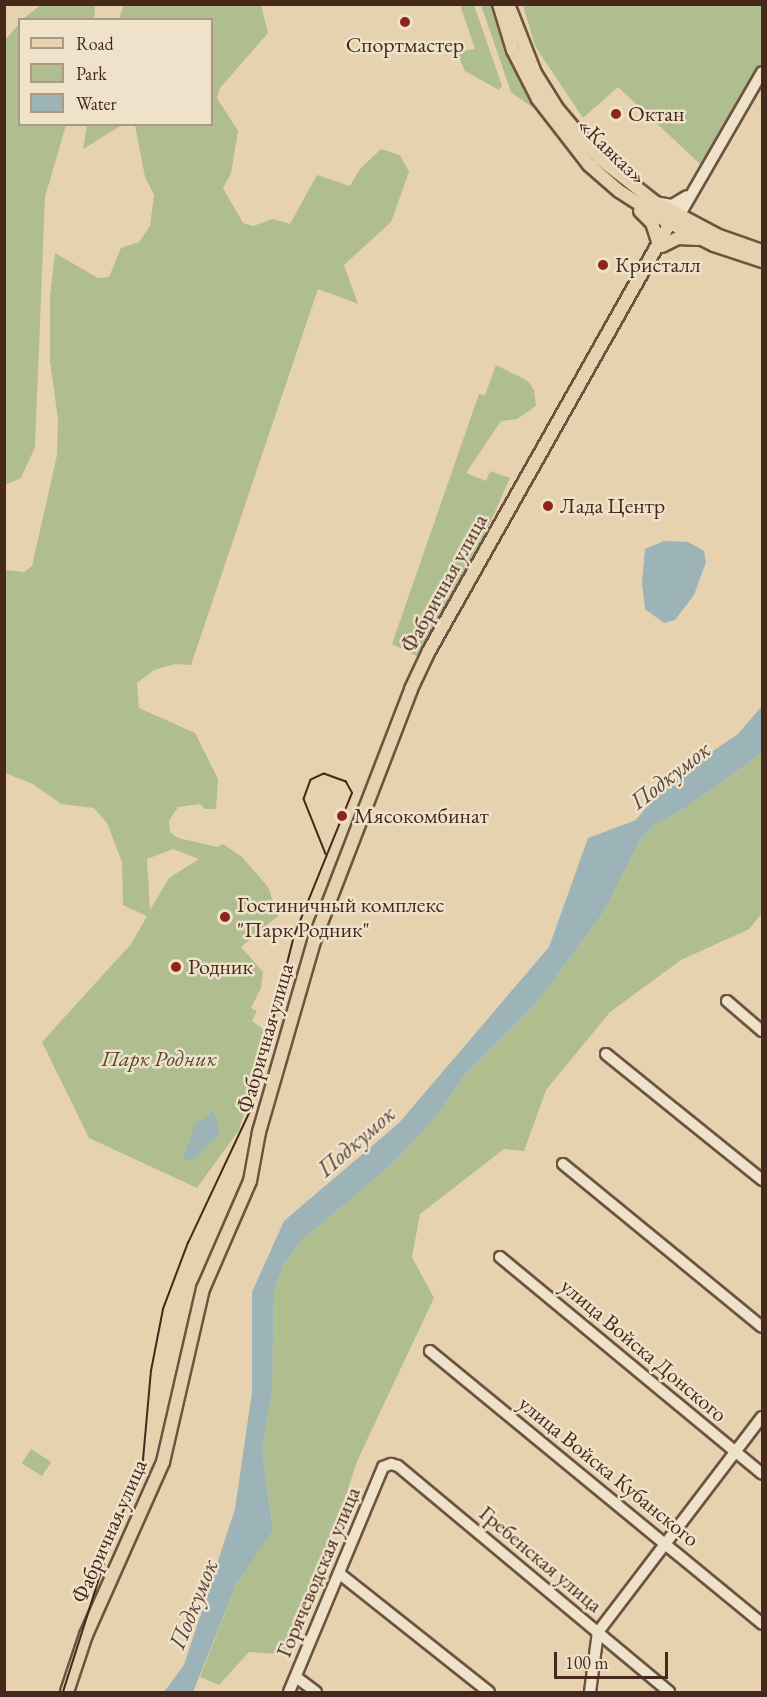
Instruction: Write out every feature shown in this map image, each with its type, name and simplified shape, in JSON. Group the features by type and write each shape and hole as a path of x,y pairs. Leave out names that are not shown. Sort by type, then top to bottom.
{"main road":[{"name":"«Кавказ»","path":"499,4 526,77 571,145 619,191 762,261"},
{"name":"«Кавказ»","path":"508,4 521,45 556,107 599,158 675,220"},
{"path":"571,145 592,173 652,223 675,220 762,254"},
{"path":"675,220 678,238 704,234"},
{"name":"Фабричная улица","path":"67,1692 86,1635 163,1462 203,1289 243,1203 314,941 374,781 429,651 675,220"},
{"name":"«Кавказ»","path":"704,234 762,254"}],"street":[{"path":"675,220 762,72"},
{"path":"655,202 672,204 675,220"},
{"path":"675,220 690,210 704,234"},
{"path":"727,1001 762,1030"},
{"path":"606,1054 762,1180"},
{"path":"562,1164 762,1327"},
{"name":"улица Войска Донского","path":"500,1257 762,1474"},
{"name":"улица Войска Кубанского","path":"430,1351 664,1541 762,1624"},
{"path":"590,1692 598,1632 664,1541 762,1417"},
{"name":"Гребенская улица","path":"383,1467 398,1466 669,1692"},
{"name":"Горячеводская улица","path":"289,1692 383,1467"},
{"path":"340,1574 489,1692"},
{"path":"296,1677 316,1692"}],"green space":[{"path":"42,4 95,5 94,18 24,18"},
{"name":"Парк Родник","path":"124,5 261,5 268,33 220,88 217,98 238,131 231,173 223,188 243,223 253,226 273,219 290,224 317,175 350,186 360,169 381,149 400,155 409,172 391,222 344,265 358,304 318,289 191,665 175,664 154,670 137,683 139,708 195,733 218,779 216,809 205,809 200,804 178,807 169,821 170,832 178,838 218,847 223,844 242,857 268,887 278,916 241,947 263,972 261,988 251,1008 257,1011 252,1021 268,1033 239,1130 197,1188 89,1138 42,1042 131,944 147,916 123,905 122,862 107,823 94,808 61,804 33,784 5,773 4,570 24,572 32,566 57,455 58,419 50,361 50,296 55,253 98,278 109,277 121,248 139,242 150,226 154,195 145,177 135,126 213,126 213,18 119,18","holes":["173,849 199,859 169,878 150,910 147,859"]},
{"path":"460,5 474,5 502,86 499,90 465,71 457,52 475,49"},
{"path":"481,5 493,5 503,39 533,108 511,92"},
{"path":"523,5 762,5 762,63 702,166 618,87 583,118 535,46"},
{"path":"18,25 18,126 66,126 45,197 35,447 21,478 5,485 4,41"},
{"path":"87,126 120,126 83,149"},
{"path":"496,365 528,381 534,390 536,406 517,419 501,421 466,473 486,481 490,471 510,478 478,550 419,657 392,644 479,394 485,395"},
{"path":"762,753 762,913 749,929 681,960 610,1012 546,1090 524,1151 504,1149 420,1214 412,1257 434,1298 358,1459 292,1655 249,1652 219,1685 200,1677 236,1585 273,1529 262,1448 272,1393 274,1289 284,1265 299,1243 391,1165 430,1124 464,1076 535,1005 603,913 640,840 654,825 684,809"},
{"path":"31,1449 51,1462 42,1476 22,1463"}],"water":[{"path":"664,541 688,542 704,551 706,562 694,595 675,620 664,623 645,609 642,583 645,549"},
{"name":"Подкумок","path":"762,706 762,753 684,809 654,825 640,840 603,913 535,1005 464,1076 430,1124 391,1165 299,1243 284,1265 274,1289 272,1393 262,1448 273,1530 236,1585 193,1692 164,1692 184,1665 235,1509 252,1392 252,1292 284,1221 399,1123 549,947 588,838 636,820 667,782 738,734"},
{"path":"213,1108 220,1133 192,1160 183,1159 196,1122 209,1116"}],"tram line":[{"path":"63,1692 108,1550 143,1460 151,1371 163,1309 188,1243 250,1111 294,936 352,793 346,782 324,774 311,780 304,799 326,854"}],"place":[{"name":"Спортмастер","path":"405,22"},
{"name":"Октан","path":"616,114"},
{"name":"Кристалл","path":"603,265"},
{"name":"Лада Центр","path":"548,506"},
{"name":"Мясокомбинат","path":"342,816"},
{"name":"Гостиничный комплекс \"Парк Родник\"","path":"225,917"},
{"name":"Родник","path":"176,967"}]}
